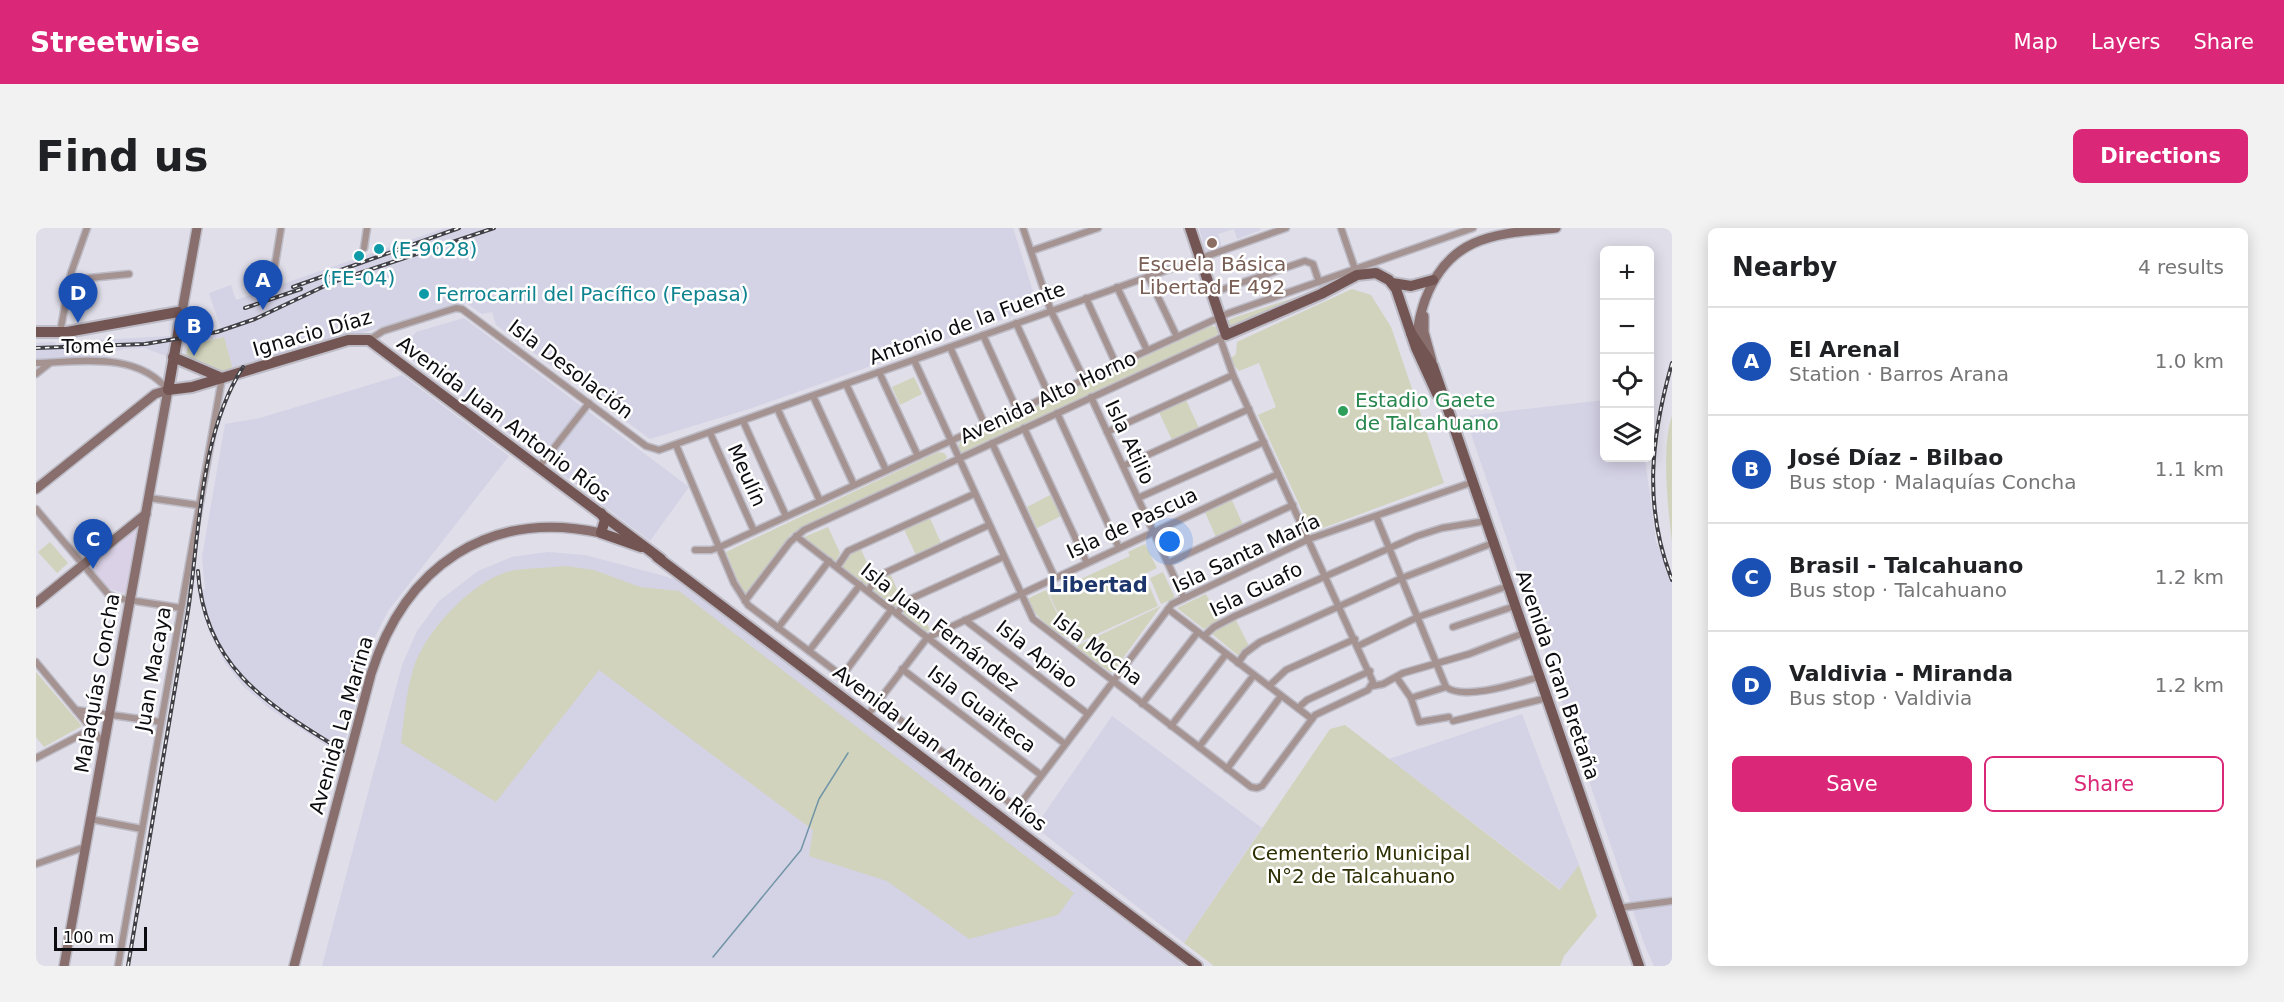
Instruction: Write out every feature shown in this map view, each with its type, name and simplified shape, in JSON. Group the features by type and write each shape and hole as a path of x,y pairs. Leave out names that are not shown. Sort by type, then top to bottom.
{"main road":[{"path":"36,332 60,333 149,316 175,318 185,297 197,228"},
{"path":"1190,228 1220,317 1223,337"},
{"path":"1433,280 1453,257 1479,240 1502,234 1556,228"},
{"name":"Avenida Alto Horno","path":"1223,337 1322,294 1356,272 1376,273 1392,283 1411,286 1433,280"},
{"name":"Avenida Gran Bretaña","path":"1421,362 1418,324 1433,280"},
{"name":"Avenida Gran Bretaña","path":"1392,283 1421,362 1450,416"},
{"name":"Avenida Gran Bretaña","path":"1425,300 1424,332 1433,366 1639,966"},
{"name":"Malaquías Concha","path":"61,965 149,498 177,335 175,318"},
{"name":"Avenida Gran Bretaña","path":"1411,333 1418,344"},
{"name":"Ignacio Díaz","path":"168,390 185,389 348,340 369,340"},
{"name":"Avenida Juan Antonio Ríos","path":"369,340 601,513 605,520 601,533"},
{"path":"1418,344 1433,366"},
{"path":"172,357 222,378"},
{"path":"36,489 149,398 168,390"},
{"path":"601,513 661,559"},
{"path":"36,603 146,514"},
{"name":"Avenida La Marina","path":"294,966 371,674 387,630 404,602 439,566 463,550 488,538 515,530 544,527 574,528 601,533 638,546 661,559"},
{"name":"Avenida Juan Antonio Ríos","path":"661,559 1197,966"},
{"name":"Avenida Gran Bretaña","path":"1630,966 1631,946"}],"street":[{"path":"60,333 69,280 87,228"},
{"path":"274,270 282,228"},
{"path":"364,248 367,228"},
{"path":"1023,228 1051,311 1083,379"},
{"path":"1030,251 1098,228"},
{"name":"Antonio de la Fuente","path":"659,450 1272,230 1287,228"},
{"path":"1341,228 1356,272 1474,228 1479,240"},
{"path":"1212,293 1305,261 1313,264 1319,282"},
{"name":"Avenida Alto Horno","path":"695,550 711,550 720,547 1220,317 1319,282 1356,272"},
{"path":"69,280 129,273"},
{"path":"1149,276 1177,337"},
{"path":"1117,287 1147,350"},
{"path":"1086,298 1116,364"},
{"name":"Ignacio Díaz","path":"369,340 383,331 456,308 465,310"},
{"name":"Isla Desolación","path":"465,310 646,446 659,450"},
{"path":"1016,323 1049,395"},
{"path":"983,335 1017,410"},
{"path":"1223,337 1233,375 1370,671 1372,686"},
{"name":"Avenida Alto Horno","path":"745,601 796,536 1223,337"},
{"path":"950,347 985,425"},
{"name":"Isla Mocha","path":"914,360 1020,594 1037,624 1227,769 1257,788 1262,786 1312,719"},
{"name":"Tomé","path":"36,363 119,361 155,378 168,390"},
{"path":"36,374 50,362"},
{"path":"879,372 918,456"},
{"path":"1107,432 1233,375"},
{"name":"Juan Macaya","path":"118,966 222,378"},
{"path":"846,384 886,470"},
{"path":"813,396 854,485"},
{"name":"Isla Atilio","path":"1091,397 1184,598"},
{"path":"539,467 589,403"},
{"path":"777,408 820,501"},
{"path":"1123,466 1249,409"},
{"path":"1057,413 1119,548"},
{"path":"743,421 786,516"},
{"path":"1024,428 1087,563"},
{"name":"Meulín","path":"710,433 754,531"},
{"path":"1138,498 1264,442"},
{"path":"992,443 1055,578"},
{"path":"676,445 737,590 745,601 1034,821"},
{"name":"Isla de Pascua","path":"867,716 927,638 1278,474"},
{"name":"Isla Santa María","path":"1017,808 1168,609 1184,598 1309,539 1473,482"},
{"path":"837,567 848,551 974,494"},
{"path":"149,498 198,505"},
{"path":"1168,563 1293,505"},
{"path":"36,509 108,594 181,608"},
{"path":"1376,516 1446,687"},
{"name":"Isla Guafo","path":"1142,704 1201,634 1224,621 1325,574 1354,565 1430,531 1486,521"},
{"path":"868,591 878,576 989,525"},
{"name":"Isla Juan Fernández","path":"796,536 1065,744"},
{"path":"1238,663 1245,653 1260,642 1402,578 1493,543"},
{"path":"842,676 895,611 908,600 1004,557"},
{"path":"778,628 829,561"},
{"path":"809,651 861,585"},
{"path":"1358,646 1418,617 1508,586"},
{"path":"1453,627 1515,606"},
{"path":"1168,609 1312,719 1318,713 1372,686 1397,678 1403,673 1469,654 1524,633"},
{"name":"Isla Apiao","path":"965,620 1088,714"},
{"path":"1269,686 1286,670 1355,639"},
{"path":"1171,726 1226,654"},
{"path":"36,662 104,744"},
{"name":"Isla Guaiteca","path":"902,669 1041,775"},
{"path":"1298,708 1312,698 1370,671"},
{"path":"1199,747 1254,675"},
{"path":"1411,698 1446,687 1461,693 1502,687 1539,677"},
{"path":"1397,678 1411,698 1420,723 1451,719 1547,698"},
{"path":"1227,769 1281,696"},
{"path":"75,710 161,722"},
{"path":"36,758 92,729"},
{"path":"90,819 142,829"},
{"path":"36,864 85,847"},
{"path":"1618,908 1672,901"}],"shaded area":[{"path":"445,228 1013,228 1038,307 752,408 650,439 608,408 601,391 590,394 496,325 492,312 482,314 466,303 233,370 223,337 172,347 167,356 144,348 123,349 100,357 36,359 36,343 55,342 56,345 60,345 60,342 171,336 173,342 222,331 209,293 231,285 236,300"},
{"name":"Escuela Básica Libertad E 492","path":"1199,228 1260,228 1261,230 1237,239 1234,229 1218,234 1222,247 1206,253"},
{"path":"464,318 689,487 650,541 408,357 406,344 416,332"},
{"path":"402,375 509,456 388,611 372,643 341,755 270,709 243,686 225,663 208,629 197,590 205,589 202,557 225,424 260,418"},
{"path":"1600,400 1600,462 1646,462 1656,542 1672,573 1672,966 1654,966 1645,946 1465,416"},
{"path":"138,528 126,594 108,588 89,567 90,564"},
{"path":"548,552 585,555 679,580 1184,966 322,966 402,665 417,631 439,601 478,571 512,557"},
{"path":"1522,714 1579,865 1561,890 1389,759"},
{"path":"1112,716 1262,828 1184,943 1035,827"}],"green space":[{"path":"1329,286 1231,327 1222,323 1236,317"},
{"name":"Estadio Gaete de Talcahuano","path":"1352,289 1371,295 1391,327 1444,483 1312,532 1258,415 1276,407 1259,363 1239,371 1229,360 1236,354 1237,342"},
{"path":"1211,326 1217,327 1219,333 1209,341 963,454 958,450 960,441"},
{"path":"224,337 233,370 221,373 186,355 188,345"},
{"path":"914,377 922,394 900,405 892,387"},
{"path":"1186,400 1199,428 1172,440 1159,412"},
{"path":"1672,416 1672,542 1666,461"},
{"path":"938,452 944,453 947,457 942,464 791,534 745,595 742,591 726,552"},
{"path":"1050,495 1061,516 1037,528 1027,507"},
{"path":"1231,498 1243,525 1216,537 1204,510"},
{"path":"929,516 941,543 916,555 903,527"},
{"path":"828,527 840,553 835,562 802,538"},
{"path":"50,542 68,563 57,573 38,552"},
{"path":"1145,544 1157,568 1144,574 1158,606 1073,645 1049,594 1130,556 1128,552"},
{"path":"861,549 873,577 867,586 841,566 851,554"},
{"path":"565,566 594,570 640,587 679,591 1074,893 1058,915 969,939 887,881 809,856 813,830 599,670 496,802 401,743 413,670 428,639 453,608 484,583 500,575 515,570"},
{"path":"1163,572 1175,598 1161,604 1150,578"},
{"path":"890,573 902,601 897,609 872,589 879,579"},
{"path":"1046,590 1069,639 1045,623 1035,613 1027,599"},
{"path":"1206,594 1219,620 1204,629 1177,608"},
{"path":"916,601 930,630 925,632 902,612"},
{"path":"1161,606 1112,673 1073,648"},
{"path":"1236,620 1249,646 1240,657 1211,633"},
{"path":"36,672 82,726 44,747 36,737"},
{"name":"Cementerio Municipal N°2 de Talcahuano","path":"1345,725 1560,890 1579,865 1597,916 1564,956 1560,966 1214,966 1184,943 1330,729"}],"waterway":[{"path":"713,957 801,850 819,799 848,753"}],"railway":[{"path":"293,287 459,228"},
{"path":"36,348 145,344 217,332 255,319 333,282 494,228"},
{"path":"245,308 301,289"},
{"path":"1672,363 1659,418 1653,472 1657,525 1672,580"},
{"path":"128,966 188,611 209,454 228,394 243,367"},
{"path":"198,571 203,605 213,634 227,658 245,680 266,699 343,751"}],"place":[{"name":"Escuela Básica Libertad E 492","path":"1212,243"},
{"name":"(E-9028)","path":"379,249"},
{"name":"(FE-04)","path":"359,256"},
{"name":"Ferrocarril del Pacífico (Fepasa)","path":"424,294"},
{"name":"El Arenal","path":"263,310"},
{"name":"Valdivia - Miranda","path":"78,323"},
{"name":"José Díaz - Bilbao","path":"194,356"},
{"name":"Estadio Gaete de Talcahuano","path":"1343,411"},
{"name":"Brasil - Talcahuano","path":"93,569"}],"district":[{"name":"Libertad","path":"1098,585"}]}
